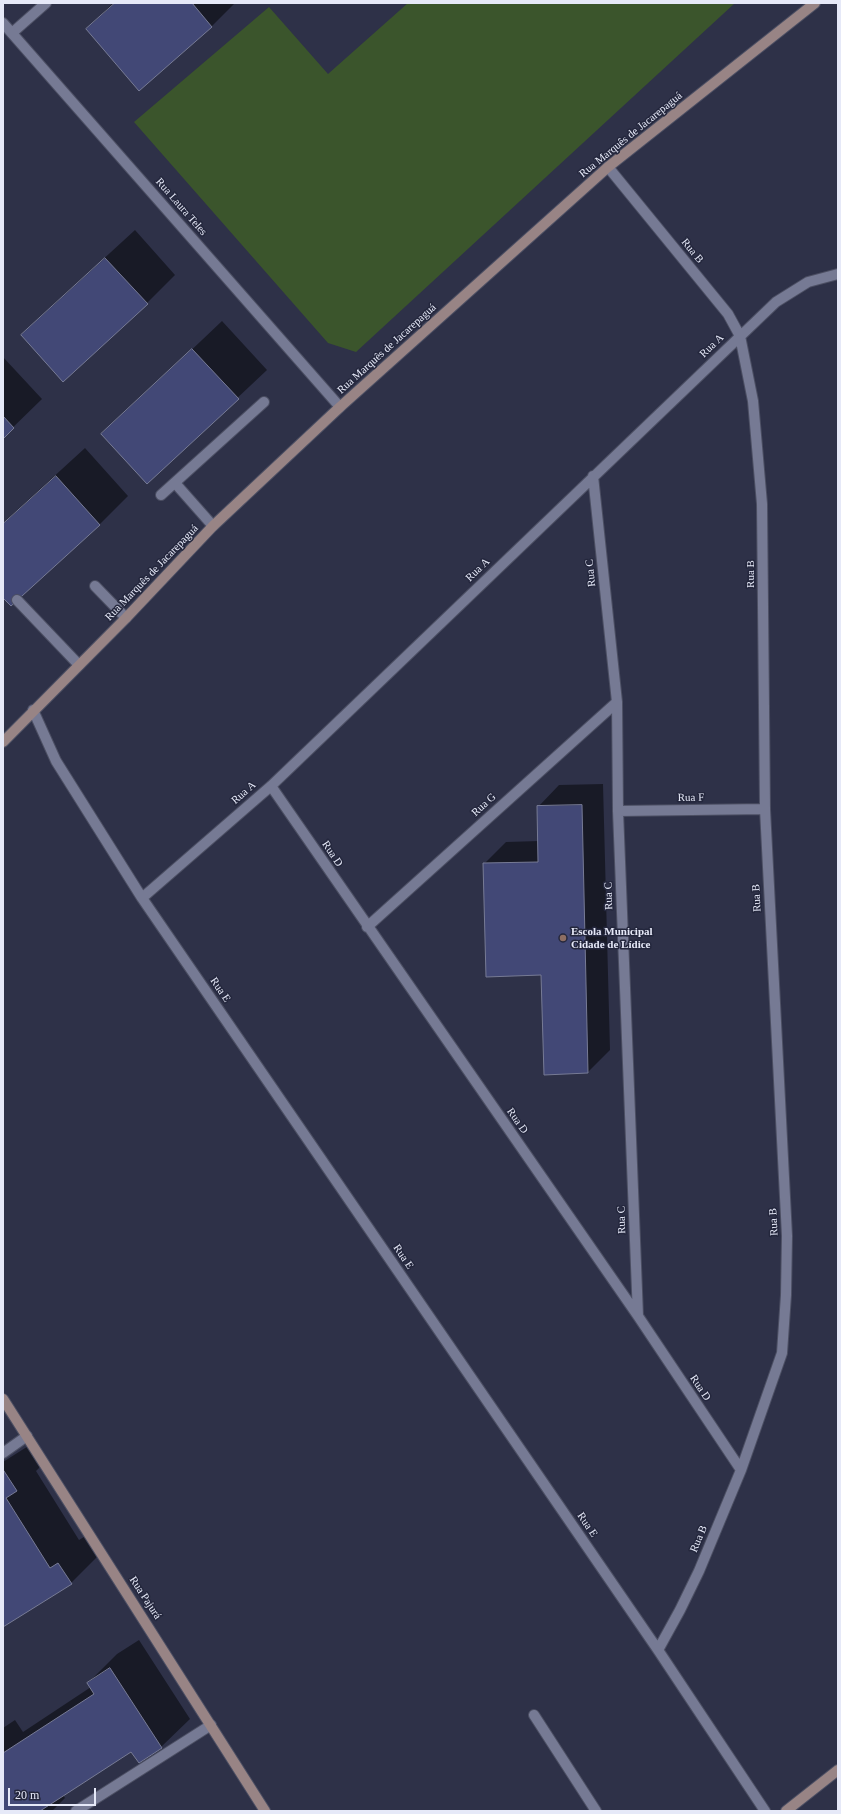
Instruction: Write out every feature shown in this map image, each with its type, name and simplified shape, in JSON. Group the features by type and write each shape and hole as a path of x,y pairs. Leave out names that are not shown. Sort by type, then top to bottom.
{"street":[{"path":"12,34 46,3"},
{"name":"Rua Marquês de Jacarepaguá","path":"3,742 126,618 213,526 340,407 608,167 815,3"},
{"name":"Rua Laura Teles","path":"3,23 340,407"},
{"name":"Rua B","path":"608,167 728,314 740,336 753,401 762,504 765,809 787,1236 786,1295 782,1353 741,1470 699,1571 658,1650"},
{"name":"Rua A","path":"142,898 270,786 776,302 808,282 838,274"},
{"path":"161,495 264,402"},
{"name":"Rua C","path":"593,476 617,702 618,811 638,1316"},
{"path":"175,483 213,526"},
{"path":"95,586 126,618"},
{"path":"17,600 79,665"},
{"name":"Rua G","path":"367,927 617,702"},
{"name":"Rua E","path":"34,710 56,761 142,898 658,1650 765,1811"},
{"name":"Rua D","path":"270,786 638,1316 741,1470"},
{"name":"Rua F","path":"618,811 765,809"},
{"name":"Rua Pajurá","path":"3,1399 28,1436 265,1811"},
{"path":"3,1453 28,1436"},
{"path":"534,1715 596,1811"},
{"path":"76,1811 211,1725"},
{"path":"786,1811 838,1770"}],"green space":[{"path":"408,3 735,3 356,352 328,343 134,122 269,7 328,74"}],"building":[{"path":"115,3 192,3 212,27 139,91 86,29"},
{"path":"105,258 148,304 63,382 21,335"},
{"path":"192,349 239,399 147,484 101,434"},
{"path":"3,416 14,428 3,439"},
{"path":"56,476 100,525 11,606 3,598 3,524"},
{"path":"582,805 588,1073 544,1075 541,975 486,977 483,863 538,862 537,806"},
{"path":"4,1471 17,1491 6,1498 50,1568 58,1563 72,1584 3,1627"},
{"path":"110,1668 162,1748 139,1763 131,1752 40,1811 3,1811 3,1753 94,1694 87,1683"}],"place":[{"name":"Escola Municipal Cidade de Lídice","path":"563,938"}]}
